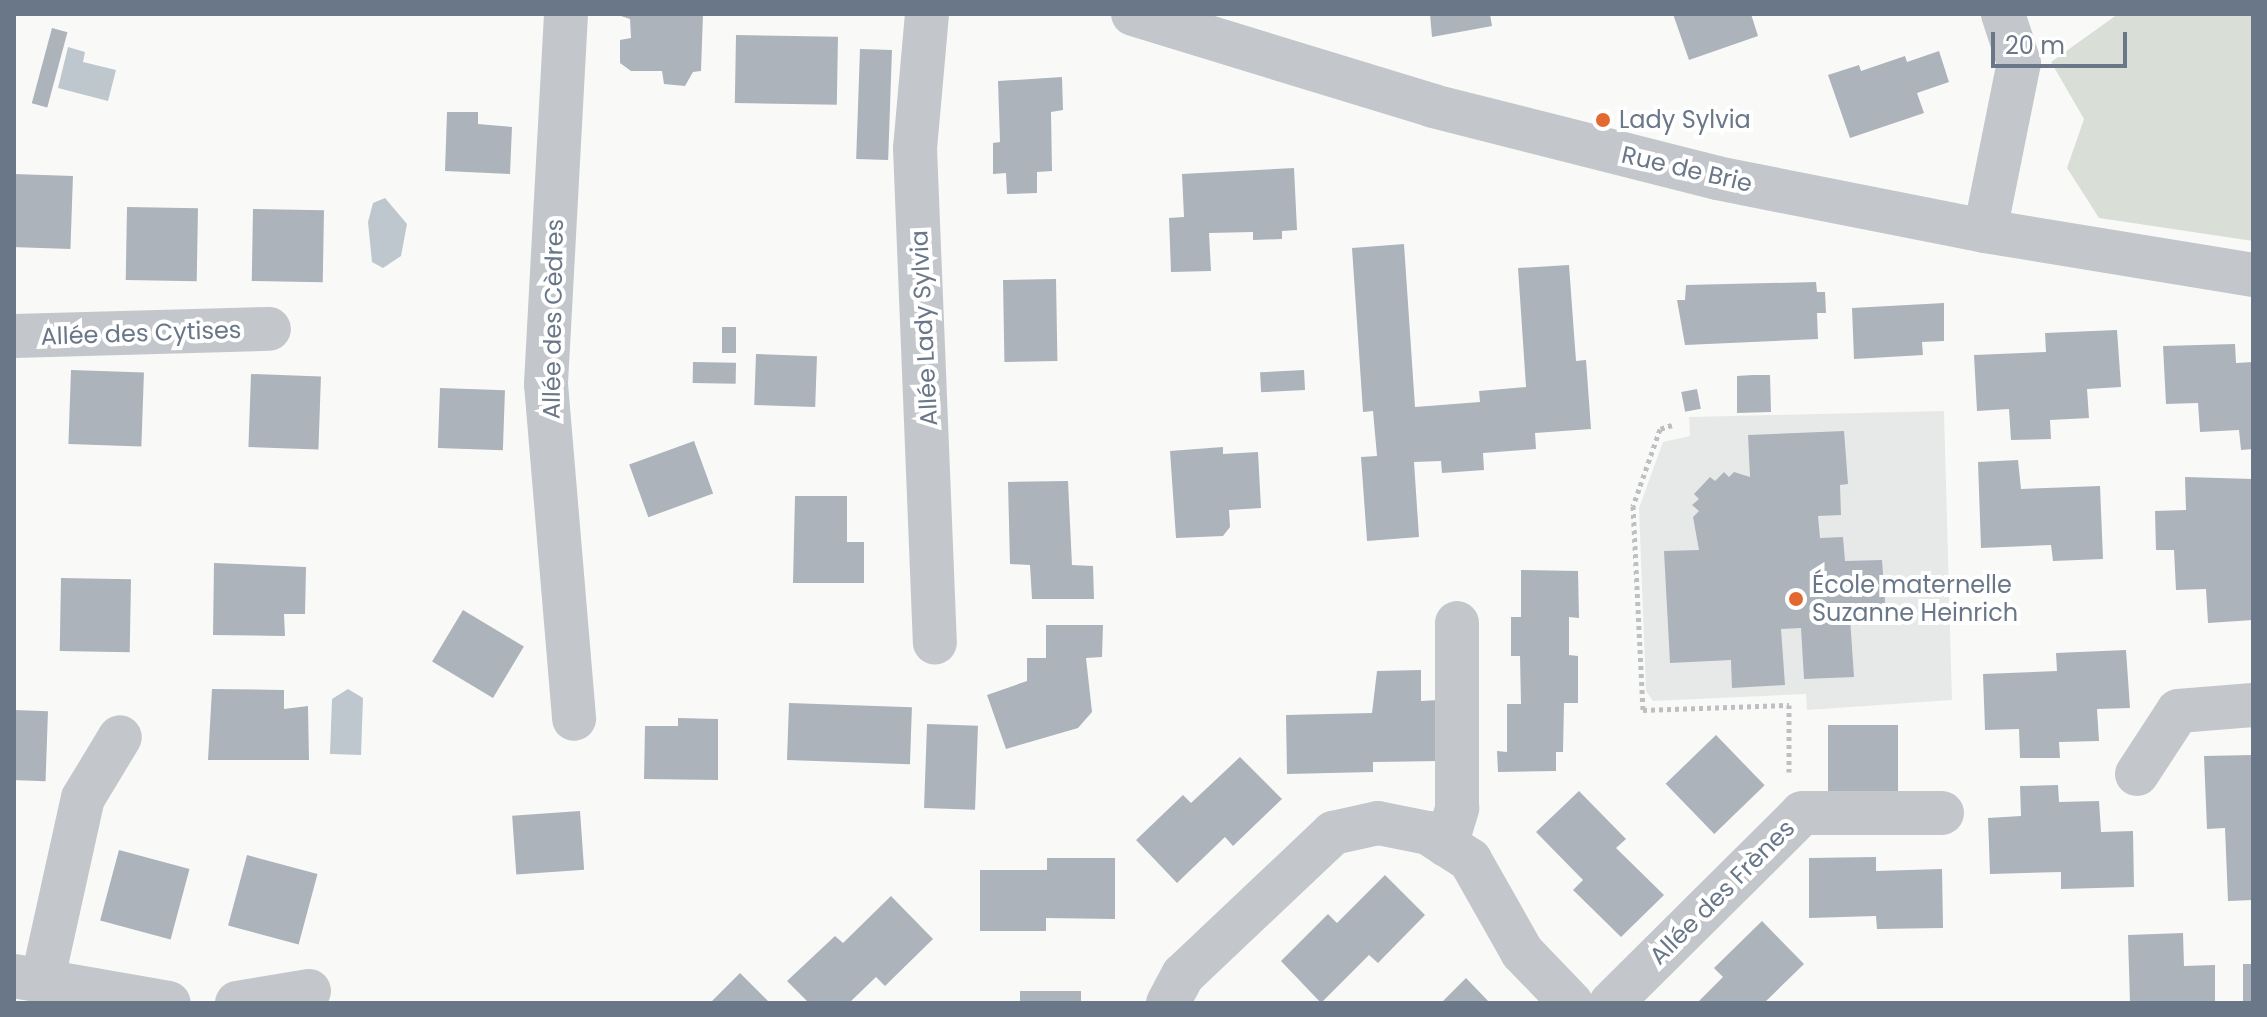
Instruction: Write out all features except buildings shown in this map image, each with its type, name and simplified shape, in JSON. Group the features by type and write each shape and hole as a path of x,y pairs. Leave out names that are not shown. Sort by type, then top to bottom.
{"street":[{"name":"Allée des Cèdres","path":"566,14 546,384 574,719"},
{"name":"Allée Lady Sylvia","path":"927,14 915,148 935,643"},
{"name":"Rue de Brie","path":"1133,14 1433,106 1632,158 1985,231 2253,275"},
{"path":"1985,231 2019,63 2003,14"},
{"name":"Allée des Cytises","path":"14,336 269,329"},
{"path":"1446,845 1457,808 1457,623"},
{"path":"2137,774 2178,711 2253,705"},
{"path":"120,737 83,798 29,977 169,1003"},
{"name":"Allée des Frènes","path":"1611,1003 1802,813 1942,813"},
{"path":"1168,1003 1183,975 1333,833 1378,823 1428,833 1470,860 1522,952 1571,1003"},
{"path":"237,1003 309,991"}],"path":[{"path":"1672,425 1660,429 1633,506 1643,710 1789,705 1789,796 1802,813"}],"shaded area":[{"path":"2118,14 2253,14 2253,241 2099,218 2067,168 2084,119 2051,62"},
{"path":"68,47 85,52 83,62 116,70 108,101 58,88"},
{"path":"385,198 407,224 401,256 383,268 372,262 368,222 373,203"},
{"name":"École maternelle Suzanne Heinrich","path":"1944,411 1952,700 1807,710 1806,694 1653,701 1646,691 1639,508 1663,442 1690,436 1689,417"},
{"path":"348,689 363,698 361,755 330,754 332,699"}],"place":[{"name":"Lady Sylvia","path":"1603,120"},
{"name":"École maternelle Suzanne Heinrich","path":"1796,599"}]}
